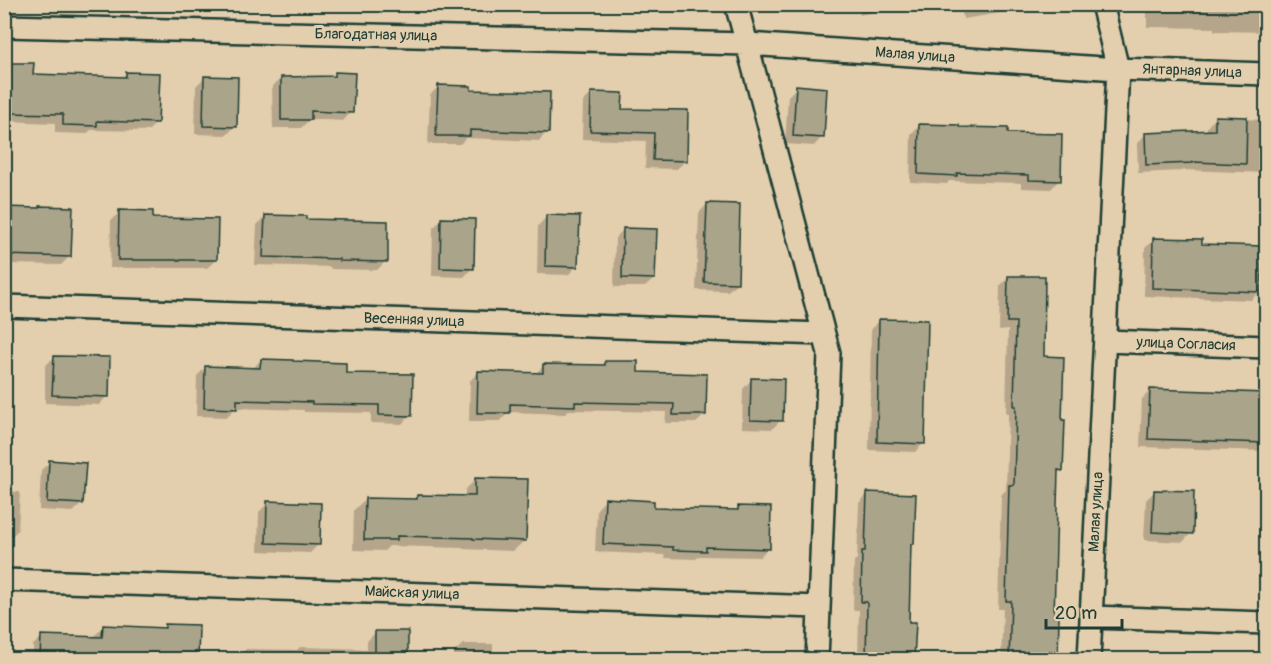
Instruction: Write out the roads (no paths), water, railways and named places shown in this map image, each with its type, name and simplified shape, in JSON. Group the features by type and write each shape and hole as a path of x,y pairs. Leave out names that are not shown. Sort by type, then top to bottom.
{"street":[{"path":"736,4 829,353 817,660"},
{"path":"1102,4 1118,69"},
{"name":"Благодатная улица","path":"4,26 747,44"},
{"name":"Малая улица","path":"747,44 1118,69 1089,660"},
{"name":"Янтарная улица","path":"1118,69 1266,74"},
{"name":"Весенняя улица","path":"4,306 824,334"},
{"name":"улица Согласия","path":"1105,341 1266,347"},
{"name":"Майская улица","path":"4,580 819,607"},
{"path":"1091,617 1266,623"}]}
